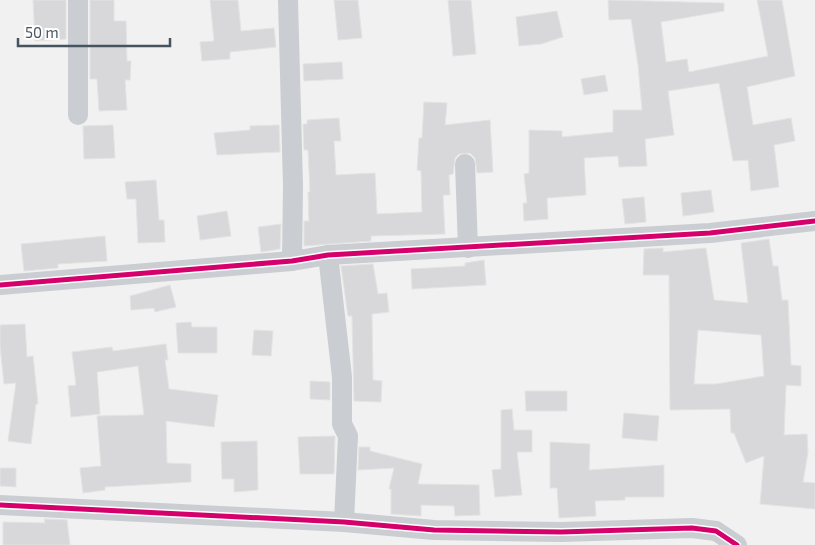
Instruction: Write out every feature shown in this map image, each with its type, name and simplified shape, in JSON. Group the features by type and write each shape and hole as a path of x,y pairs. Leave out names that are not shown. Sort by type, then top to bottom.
{"street":[{"path":"78,0 78,115"},
{"path":"288,0 293,186 292,261"},
{"path":"465,164 468,248"},
{"path":"0,285 292,261 328,255 710,233 815,221"},
{"path":"328,255 342,377 342,424 348,436 344,522"},
{"path":"0,505 344,522 434,530 551,532 692,528 716,531 737,545"}],"building":[{"path":"33,0 66,0 66,39 35,41"},
{"path":"90,0 114,0 114,21 126,21 127,61 131,61 130,80 125,80 127,110 99,111 97,79 90,79"},
{"path":"210,0 238,0 241,31 274,28 276,47 230,52 230,59 202,61 200,42 214,41"},
{"path":"334,0 358,0 362,38 338,40"},
{"path":"448,0 471,0 476,54 453,56"},
{"path":"608,0 724,3 724,11 661,22 666,62 687,59 689,72 768,56 757,0 782,0 795,76 747,87 753,125 791,118 795,141 774,145 779,187 751,191 748,160 733,161 719,83 668,91 674,135 645,139 647,166 619,167 618,156 584,158 586,195 547,198 548,219 524,221 523,203 527,203 524,174 529,173 529,130 562,131 562,137 613,132 613,110 642,110 631,19 609,20"},
{"path":"557,11 563,37 541,44 519,46 516,17"},
{"path":"342,62 343,79 304,81 303,64"},
{"path":"605,75 608,91 584,95 581,79"},
{"path":"424,102 447,103 445,125 490,120 493,172 477,173 475,158 470,153 459,154 455,158 453,174 449,175 450,195 443,195 445,234 371,236 371,241 304,246 304,221 309,221 308,192 310,192 308,150 304,150 303,124 307,124 307,120 339,118 341,141 334,141 336,175 375,173 377,214 422,212 421,171 417,170 419,138 422,138"},
{"path":"113,125 115,158 84,159 83,126"},
{"path":"279,125 280,152 217,155 214,133 250,130 250,126"},
{"path":"156,180 159,220 164,220 165,242 138,243 136,199 127,199 125,182"},
{"path":"711,190 714,212 683,216 681,193"},
{"path":"644,197 646,222 625,224 622,199"},
{"path":"227,211 231,236 200,240 197,216"},
{"path":"281,224 280,249 261,252 258,227"},
{"path":"105,236 107,261 58,264 58,268 24,271 21,244"},
{"path":"769,239 773,266 778,266 782,300 788,300 791,365 801,366 801,386 786,385 784,435 807,434 808,452 803,482 815,483 815,509 760,504 764,456 746,463 734,433 731,433 730,409 670,410 669,275 643,275 644,249 663,248 663,252 706,248 714,300 748,303 741,243","holes":["698,330 761,335 764,376 716,384 694,384"]},
{"path":"484,260 486,285 412,289 411,269 465,266 465,263"},
{"path":"373,264 378,294 387,293 389,312 372,314 373,380 382,381 381,402 354,401 352,316 348,316 341,266"},
{"path":"170,285 176,307 155,312 154,308 131,310 130,296"},
{"path":"191,322 192,327 217,327 217,353 178,353 176,323"},
{"path":"25,324 27,357 33,356 38,404 36,404 31,444 8,441 16,383 4,384 0,346 0,325"},
{"path":"254,330 273,331 271,356 252,355"},
{"path":"166,344 168,360 165,360 169,389 218,395 214,427 166,421 167,463 191,464 191,482 105,487 105,490 83,493 80,468 101,466 97,416 144,415 138,366 97,372 100,414 71,417 68,386 76,385 72,352 112,347 113,351"},
{"path":"310,381 330,382 330,400 310,399"},
{"path":"525,391 567,391 567,411 526,411"},
{"path":"512,409 514,430 532,430 532,452 517,452 522,495 495,497 492,470 501,469 501,410"},
{"path":"624,413 659,416 657,441 622,438"},
{"path":"335,436 334,474 300,474 298,437"},
{"path":"257,441 258,490 234,492 234,479 222,479 221,442"},
{"path":"550,442 590,444 589,470 664,465 664,497 625,497 625,500 595,501 596,516 559,518 557,488 550,488"},
{"path":"359,447 370,447 370,451 422,464 418,484 479,485 480,515 455,516 454,506 421,505 421,516 391,514 391,489 389,489 394,468 358,470"},
{"path":"0,468 16,468 16,487 0,486"},
{"path":"44,519 67,520 70,545 3,545 3,522 45,523"}],"cycle path":[{"path":"0,285 292,261 328,255 710,233 815,221"},
{"path":"0,505 344,522 434,530 561,532 692,528 716,531 737,545"}]}
